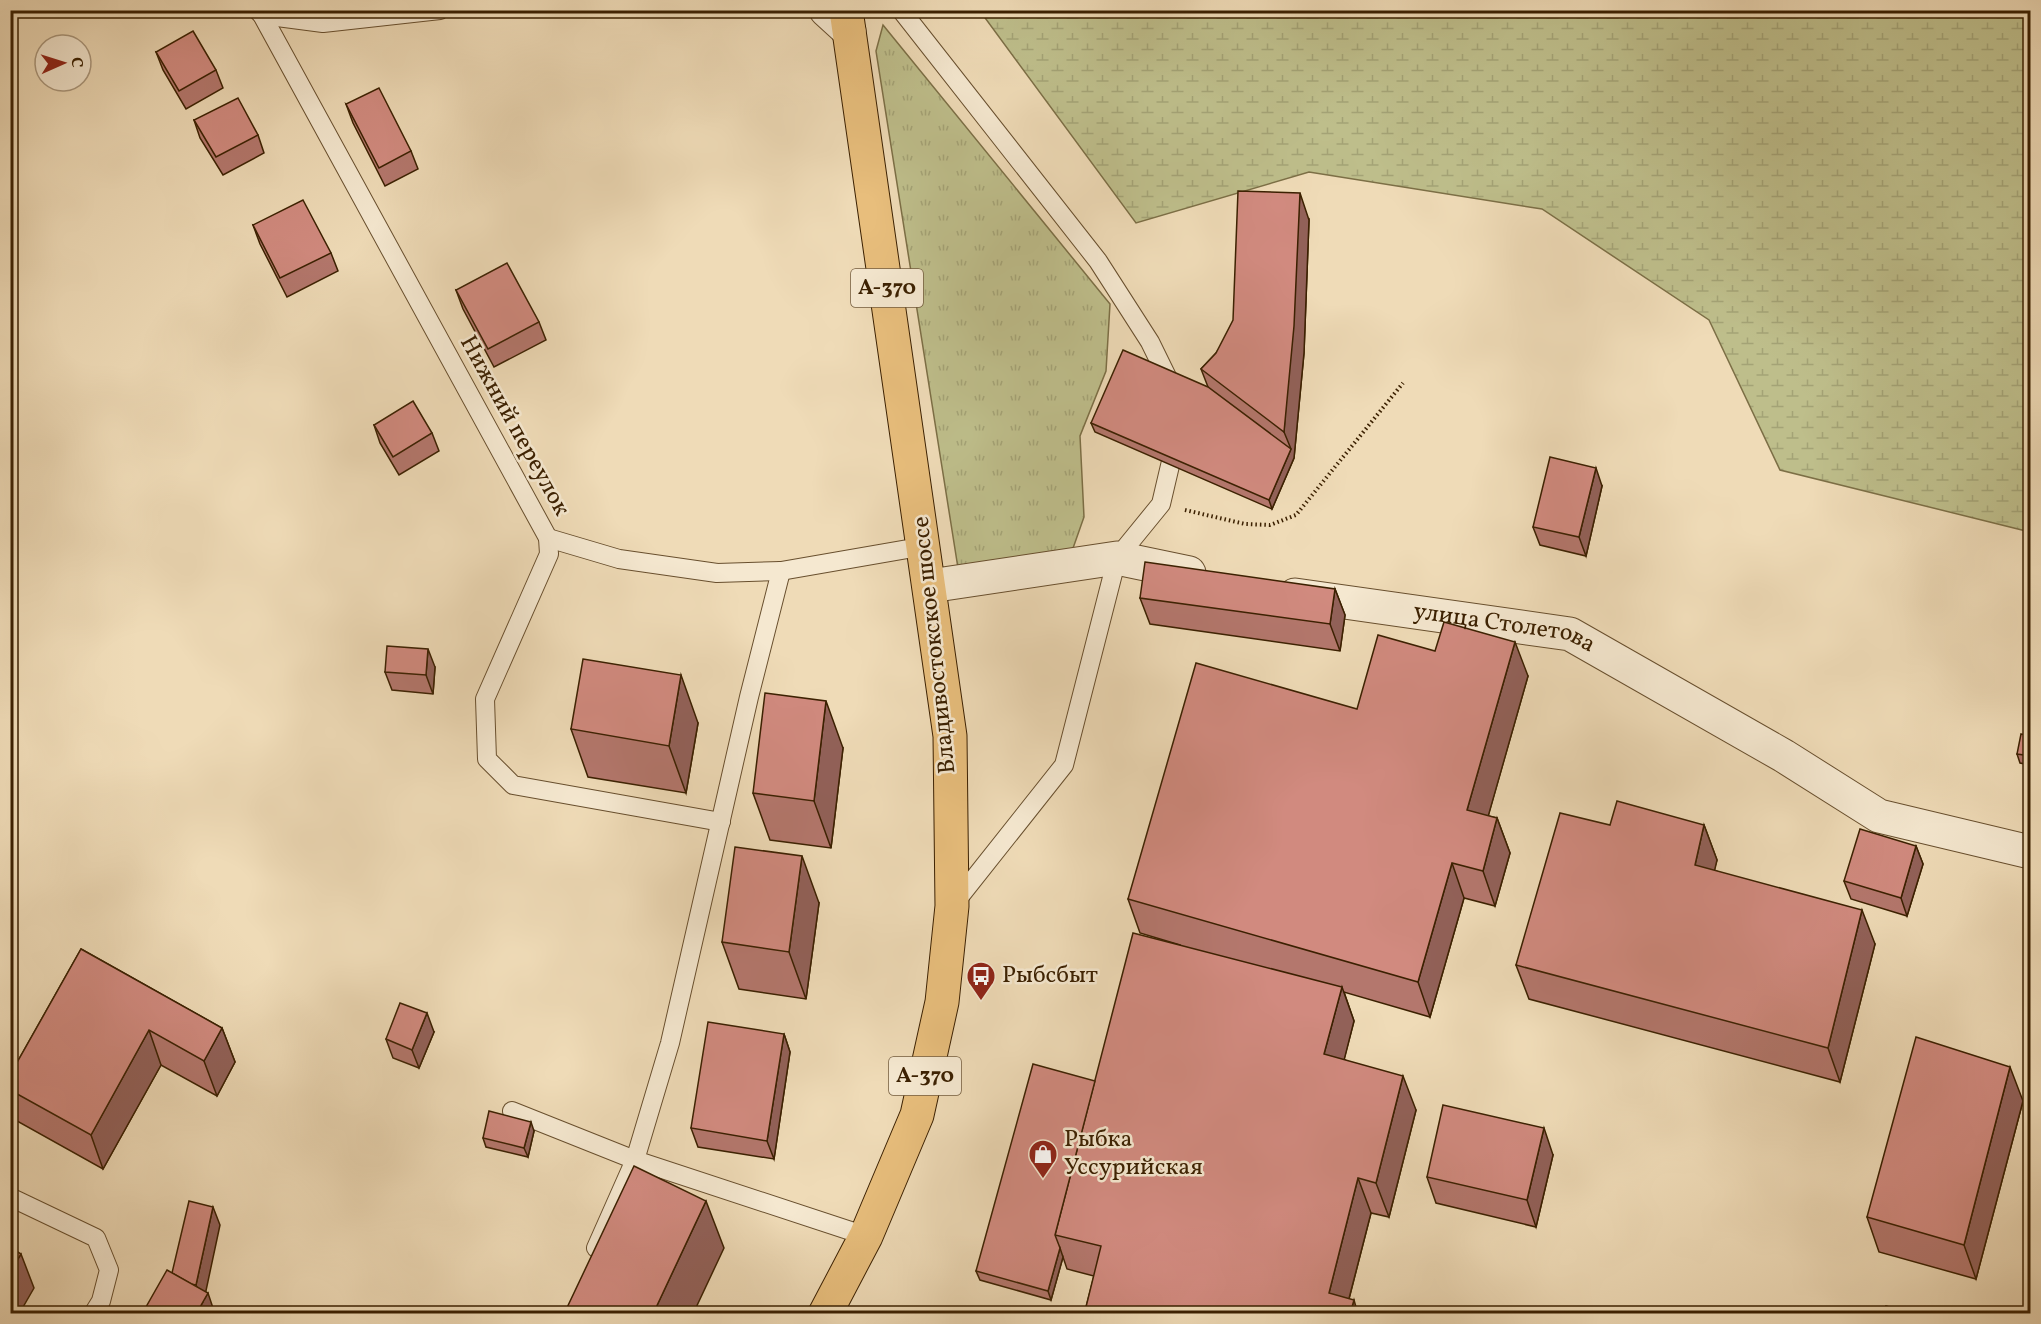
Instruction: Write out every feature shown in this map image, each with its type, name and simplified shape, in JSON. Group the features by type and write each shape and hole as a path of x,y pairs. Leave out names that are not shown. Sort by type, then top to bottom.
{"highway":[{"name":"Владивостокское шоссе","path":"825,1314 866,1236 917,1115 942,1002 952,906 950,736 925,546 845,16"}],"street":[{"path":"930,586 1117,558 1221,580"},
{"name":"улица Столетова","path":"1268,589 1314,599 1570,634 1784,756 1879,816 2031,852"}],"lane":[{"path":"260,13 323,23 440,10"},
{"path":"901,10 1098,261 1150,342 1173,389 1176,440 1161,504 1117,558 1064,765 952,906"},
{"name":"Нижний переулок","path":"260,13 548,538 549,555 485,699 487,759 513,785 721,822"},
{"path":"548,538 619,559 717,573 781,571 925,546"},
{"path":"588,1265 635,1160 670,1043 781,571"},
{"path":"512,1111 635,1160 866,1236"},
{"path":"10,1197 96,1238 109,1270 101,1301 93,1314"}],"path":[{"path":"1161,504 1245,524 1270,525 1296,515 1403,383"}],"green space":[{"path":"980,11 2030,11 2030,532 1780,470 1709,320 1542,209 1309,172 1136,223"},
{"path":"883,25 1110,304 1106,371 1080,436 1084,517 1072,551 958,568 876,51"}],"building":[{"path":"193,31 216,70 179,91 156,52"},
{"path":"379,88 411,151 379,168 346,104"},
{"path":"238,98 258,135 216,157 194,120"},
{"path":"1238,191 1300,193 1294,326 1284,432 1201,369 1216,353 1233,320"},
{"path":"303,200 331,253 280,278 253,225"},
{"path":"507,263 539,322 488,349 456,290"},
{"path":"1123,350 1208,387 1291,449 1269,500 1091,423"},
{"path":"413,401 432,433 393,457 374,425"},
{"path":"1550,457 1596,468 1579,537 1533,527"},
{"path":"1145,562 1335,589 1330,624 1140,598"},
{"path":"1444,622 1515,642 1467,810 1497,818 1483,871 1452,863 1418,982 1128,899 1196,663 1357,709 1378,635 1435,651"},
{"path":"387,646 428,649 426,675 385,672"},
{"path":"583,659 681,675 669,746 571,729"},
{"path":"765,693 826,701 814,801 753,793"},
{"path":"2021,734 2031,736 2031,756 2017,754"},
{"path":"1617,801 1704,825 1695,865 1862,910 1828,1048 1516,965 1560,813 1610,825"},
{"path":"1860,829 1916,846 1901,898 1844,881"},
{"path":"735,847 802,856 789,952 722,942"},
{"path":"1133,933 1342,987 1324,1054 1403,1076 1376,1183 1358,1178 1329,1293 1354,1300 1350,1314 1093,1314 1085,1311 1101,1246 1055,1235"},
{"path":"81,949 222,1028 204,1061 149,1030 91,1135 10,1090 10,1075"},
{"path":"400,1003 427,1013 412,1050 386,1039"},
{"path":"708,1022 784,1034 767,1141 691,1128"},
{"path":"1916,1037 2010,1067 1964,1245 1867,1217"},
{"path":"1033,1064 1095,1081 1055,1235 1060,1248 1048,1291 976,1271"},
{"path":"1443,1105 1544,1128 1527,1200 1427,1177"},
{"path":"489,1111 531,1122 524,1148 483,1138"},
{"path":"634,1166 706,1201 653,1314 564,1314"},
{"path":"189,1201 213,1207 196,1285 172,1273"},
{"path":"10,1247 21,1254 10,1272"},
{"path":"167,1270 208,1293 196,1314 142,1314"},
{"path":"1886,1306 1915,1314 1884,1314"}],"place":[{"name":"Рыбсбыт","path":"981,1002"},
{"name":"Рыбка Уссурийская","path":"1043,1180"}]}
